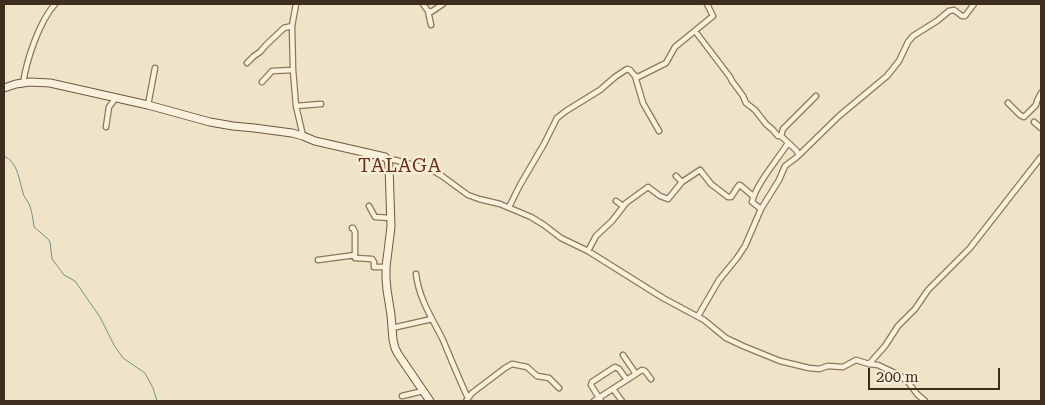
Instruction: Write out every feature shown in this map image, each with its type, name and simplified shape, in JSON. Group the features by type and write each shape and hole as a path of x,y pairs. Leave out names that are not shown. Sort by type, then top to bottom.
{"street":[{"path":"23,82 36,37 55,4"},
{"path":"296,4 292,26 292,70 296,106 304,136"},
{"path":"424,4 428,11 431,25"},
{"path":"428,11 432,12 442,4"},
{"path":"635,76 666,63 674,49 713,16 708,4"},
{"path":"698,316 719,280 745,246 761,209 784,168 834,120 888,76 900,61 908,42 913,36 949,11 954,10 962,16 966,16 974,4"},
{"path":"246,62 260,52 284,28 292,26"},
{"path":"695,31 730,76 732,82 744,96 746,103 752,106 766,124 796,150 799,155"},
{"path":"148,105 155,68"},
{"path":"509,207 557,118 600,90 627,69 635,76 643,103 660,131"},
{"path":"262,82 272,71 292,70"},
{"path":"4,88 23,82 50,83 148,105 222,125 264,129 304,136 383,155 388,160 390,169 391,218 386,267 387,290 395,348 430,401"},
{"path":"1008,103 1023,117 1039,106 1037,101 1041,93"},
{"path":"780,136 783,129 816,96"},
{"path":"106,127 109,106 115,98"},
{"path":"296,106 321,104"},
{"path":"1034,122 1041,128"},
{"path":"761,209 752,202 753,196 788,143"},
{"path":"869,364 885,346 898,326 915,309 928,290 970,248 1041,157"},
{"path":"388,160 395,160 432,170 468,195 509,207 544,225 565,241 588,251 663,298 698,316 730,340 780,361 809,368 843,367 856,360 881,366 906,380 925,401"},
{"path":"588,251 596,236 612,221 623,206 648,187 660,196 668,199 682,182 700,170 711,184 728,197 731,197 739,185 753,196"},
{"path":"676,176 682,182"},
{"path":"616,201 623,206"},
{"path":"369,206 375,217 391,218"},
{"path":"352,228 355,232 356,258 372,259 375,268 386,267"},
{"path":"318,260 355,255"},
{"path":"416,274 420,293 444,342 467,400"},
{"path":"392,328 432,319"},
{"path":"623,355 636,374"},
{"path":"467,400 472,393 505,368 514,364 527,367 538,377 549,378 558,388"},
{"path":"600,400 591,382 616,367 627,380"},
{"path":"594,401 600,400 642,370 651,379"},
{"path":"613,389 622,401"},
{"path":"402,396 423,391"}],"waterway":[{"path":"4,156 15,167 23,194 31,209 34,227 50,242 52,259 64,275 75,281 100,317 123,358 145,373 157,401"}],"district":[{"name":"TALAGA","path":"400,166"}]}
